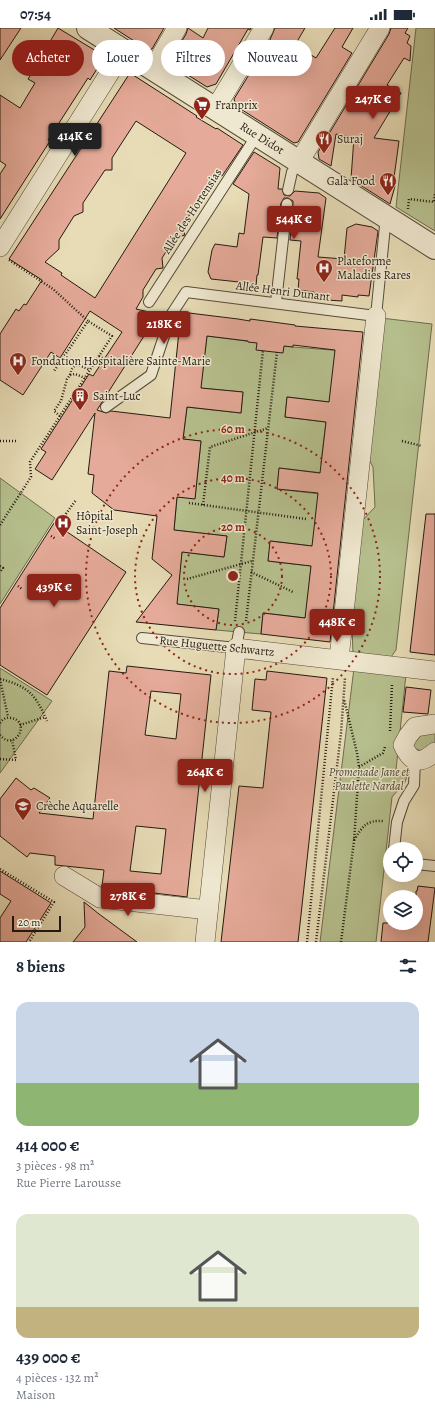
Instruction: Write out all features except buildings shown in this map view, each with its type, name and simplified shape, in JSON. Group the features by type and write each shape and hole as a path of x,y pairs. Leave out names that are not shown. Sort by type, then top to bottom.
{"street":[{"name":"Rue Didot","path":"88,28 108,40"},
{"path":"153,69 177,28"},
{"path":"215,109 264,28"},
{"path":"299,162 380,28"},
{"name":"Rue Didot","path":"153,69 435,248"},
{"path":"4,253 109,76"},
{"path":"336,659 376,316"},
{"path":"205,942 239,635"},
{"name":"Rue Huguette Schwartz","path":"239,635 336,659 435,671"},
{"path":"435,724 415,727 408,736 404,745 408,756 415,760 427,759 435,752"},
{"path":"64,876 100,898 208,910"}],"lane":[{"name":"Allée des Hortensias","path":"149,302 257,135"},
{"path":"288,190 292,172 299,162"},
{"path":"276,302 287,204"},
{"path":"376,316 386,216"},
{"name":"Allée Henri Dunant","path":"106,407 151,375 171,315 186,292 276,302 376,316"},
{"name":"Rue Huguette Schwartz","path":"142,638 239,635"},
{"path":"395,842 397,822 404,801 414,785 415,760"},
{"path":"423,865 435,866"}],"path":[{"path":"407,214 409,199 434,202 435,193"},
{"path":"0,525 31,478 30,462 42,446 112,336 88,321 52,289 4,253"},
{"path":"54,371 88,321"},
{"path":"263,350 234,625 239,635 245,626 250,572 277,352"},
{"path":"99,356 104,359"},
{"path":"60,416 54,411 61,401 71,369 78,365 90,370"},
{"path":"70,375 75,374 85,378"},
{"path":"203,505 210,447 268,428"},
{"path":"0,441 18,441"},
{"path":"402,441 422,446"},
{"path":"57,526 76,500"},
{"path":"189,503 306,520"},
{"path":"50,536 56,539"},
{"path":"187,579 252,562"},
{"path":"0,566 3,568 0,572"},
{"path":"250,572 294,592"},
{"path":"18,586 22,589"},
{"path":"307,942 336,659"},
{"path":"389,736 391,730 392,684 395,666"},
{"path":"8,717 0,679 22,686 33,694 47,721"},
{"path":"316,942 344,697 359,767 354,841 341,942"},
{"path":"0,722 8,717 16,719 20,725 21,732 12,740 6,740 0,735"},
{"path":"20,725 45,717"},
{"path":"0,762 1,759 16,760 12,740"},
{"path":"359,767 383,753 387,742"},
{"path":"354,841 361,829 366,824 374,820 397,822"},
{"path":"0,869 54,902 29,942"}],"green space":[{"path":"416,28 435,28 435,231 396,207"},
{"path":"381,318 432,324 396,650 391,657 353,654 352,627 359,524 375,507 373,467 365,452"},
{"path":"207,336 293,347 344,351 329,402 287,397 285,417 326,422 321,463 323,473 279,468 277,489 320,494 313,546 271,541 268,561 311,566 306,618 263,613 261,634 216,630 219,609 176,604 182,552 224,557 227,536 174,530 177,497 195,498 201,441 183,439 187,407 241,413 243,392 200,388"},
{"path":"0,478 55,518 0,604"},
{"path":"0,668 52,701 0,773"},
{"name":"Promenade Jane et Paulette Nardal","path":"354,668 406,674 396,770 403,772 407,776 405,782 392,797 387,842 383,842 383,879 376,942 320,942"},
{"path":"420,733 435,733 435,742 425,750 419,750 413,747 415,737"}],"place":[{"name":"Franprix","path":"202,120"},
{"name":"Suraj","path":"324,154"},
{"name":"Gala Food","path":"388,196"},
{"name":"Plateforme Maladies Rares","path":"324,283"},
{"name":"Fondation Hospitalière Sainte-Marie","path":"18,376"},
{"name":"Saint-Luc","path":"80,411"},
{"name":"Hôpital Saint-Joseph","path":"63,538"},
{"name":"Crèche Aquarelle","path":"23,821"}]}
